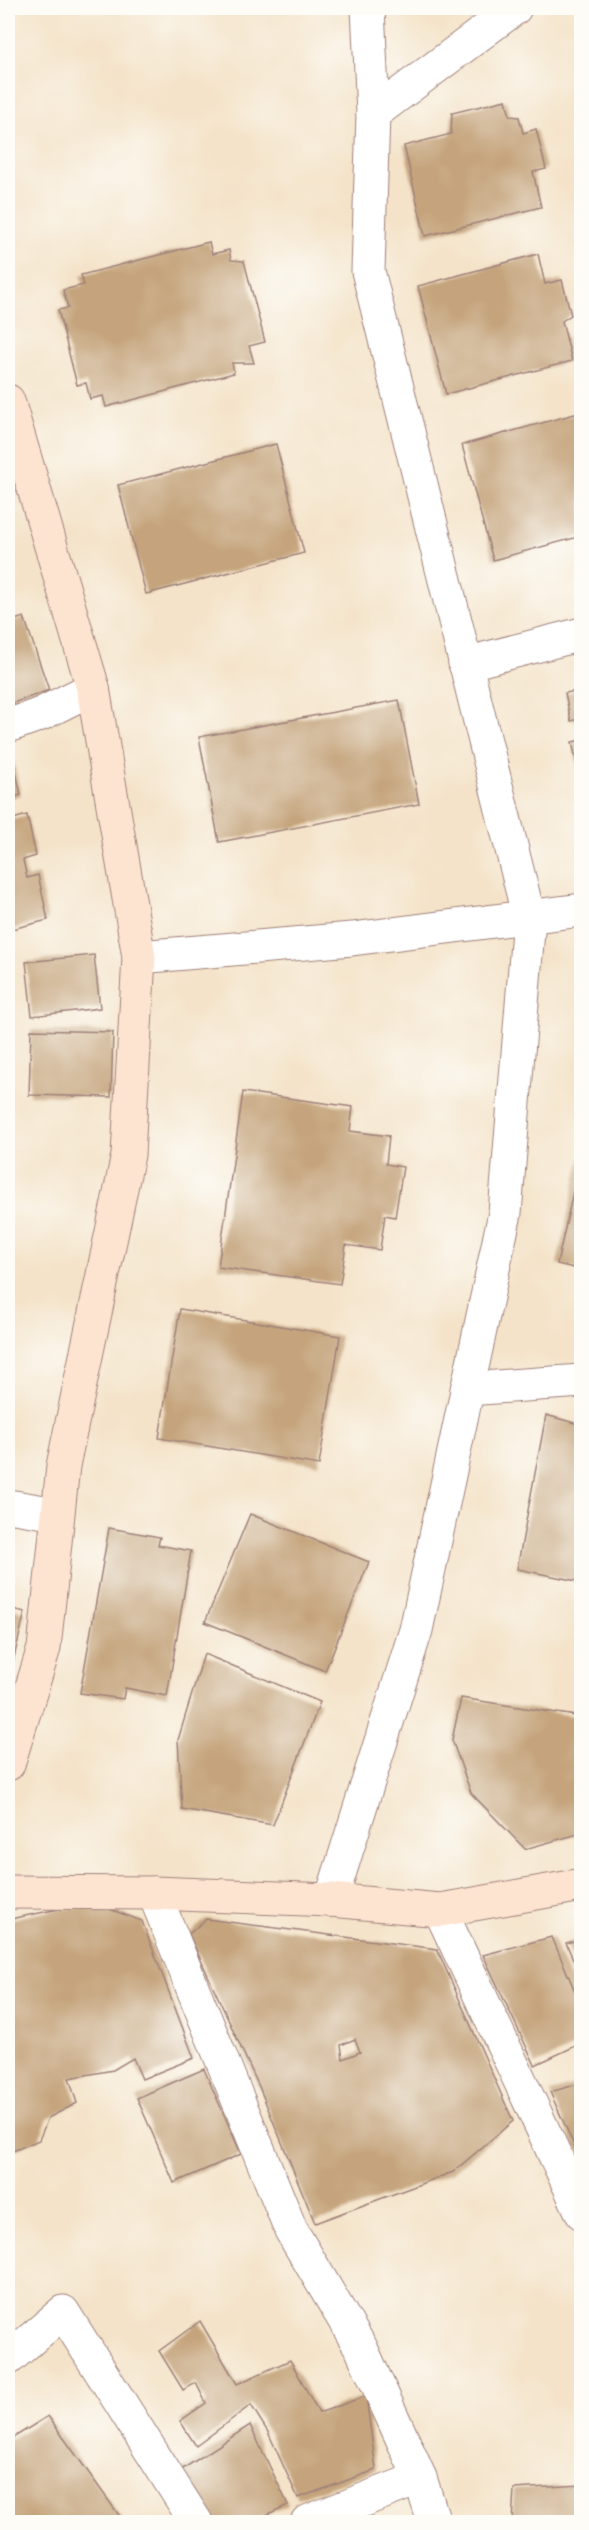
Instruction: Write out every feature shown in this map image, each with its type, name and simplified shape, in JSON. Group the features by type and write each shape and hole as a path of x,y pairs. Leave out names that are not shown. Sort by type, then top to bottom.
{"street":[{"path":"332,1900 416,1630 505,1213 529,918 368,272 373,114 368,8"},
{"path":"373,114 515,8"},
{"path":"8,402 93,688 139,957 128,1155 63,1466 44,1648 8,1764"},
{"path":"465,664 582,634"},
{"path":"8,726 41,714 93,688"},
{"path":"139,957 352,939 582,910"},
{"path":"467,1389 582,1381"},
{"path":"8,1506 57,1514"},
{"path":"8,1892 154,1893 332,1900 440,1910 582,1885"},
{"path":"154,1893 291,2230 361,2348 420,2478 434,2523"},
{"path":"440,1910 582,2213"},
{"path":"8,2359 63,2312 196,2523"},
{"path":"307,2523 420,2478"}],"building":[{"path":"506,100 510,116 519,117 523,133 536,129 546,169 533,172 541,207 425,236 404,146 451,134 452,113"},
{"path":"209,242 212,254 229,250 231,260 244,261 265,342 249,346 254,363 232,363 234,373 106,407 103,396 90,399 86,383 77,385 58,310 68,308 63,290 84,285 81,275"},
{"path":"538,254 545,284 562,280 571,315 562,321 572,361 446,394 418,286"},
{"path":"582,412 582,536 493,560 462,445"},
{"path":"276,444 304,553 146,594 118,485"},
{"path":"24,617 49,690 8,705 8,622"},
{"path":"582,690 582,718 571,721 565,693"},
{"path":"399,700 419,804 219,842 199,737"},
{"path":"582,740 582,773 579,773 572,742"},
{"path":"13,759 21,795 8,799 8,760"},
{"path":"8,799 13,819 27,815 36,856 23,860 27,878 38,875 48,920 8,930"},
{"path":"94,955 100,1008 32,1016 26,962"},
{"path":"31,1030 113,1032 111,1097 29,1095"},
{"path":"243,1092 353,1107 350,1131 389,1136 386,1164 403,1167 395,1217 385,1215 380,1250 346,1245 340,1284 218,1267"},
{"path":"582,1156 582,1270 557,1264"},
{"path":"180,1309 340,1336 319,1465 159,1438"},
{"path":"546,1415 582,1425 582,1582 517,1569"},
{"path":"250,1514 369,1562 325,1671 205,1622"},
{"path":"109,1528 160,1537 158,1545 191,1551 167,1696 125,1688 123,1699 80,1693"},
{"path":"8,1608 25,1612 10,1674 8,1674"},
{"path":"204,1654 320,1702 273,1825 182,1809 178,1740"},
{"path":"461,1698 582,1717 582,1833 525,1849 471,1793 452,1740"},
{"path":"101,1906 142,1921 194,2058 142,2079 133,2058 113,2070 69,2078 77,2103 48,2118 39,2140 8,2153 8,1923 15,1918 59,1909"},
{"path":"206,1919 437,1949 513,2121 453,2172 315,2223 260,2089 189,1934","holes":["355,2039 360,2052 343,2059 341,2045"]},
{"path":"552,1937 582,2008 582,2043 535,2065 483,1955"},
{"path":"582,1939 582,1980 566,1943"},
{"path":"204,2069 241,2154 174,2183 137,2098"},
{"path":"582,2083 582,2163 550,2092"},
{"path":"200,2321 237,2384 290,2360 319,2413 366,2396 376,2470 298,2498 268,2432 251,2405 196,2446 180,2421 206,2403 196,2383 183,2390 159,2351"},
{"path":"48,2416 124,2522 8,2522 8,2441"},
{"path":"250,2425 288,2505 251,2522 213,2522 178,2472"},
{"path":"582,2485 582,2522 512,2522 514,2489"}]}
